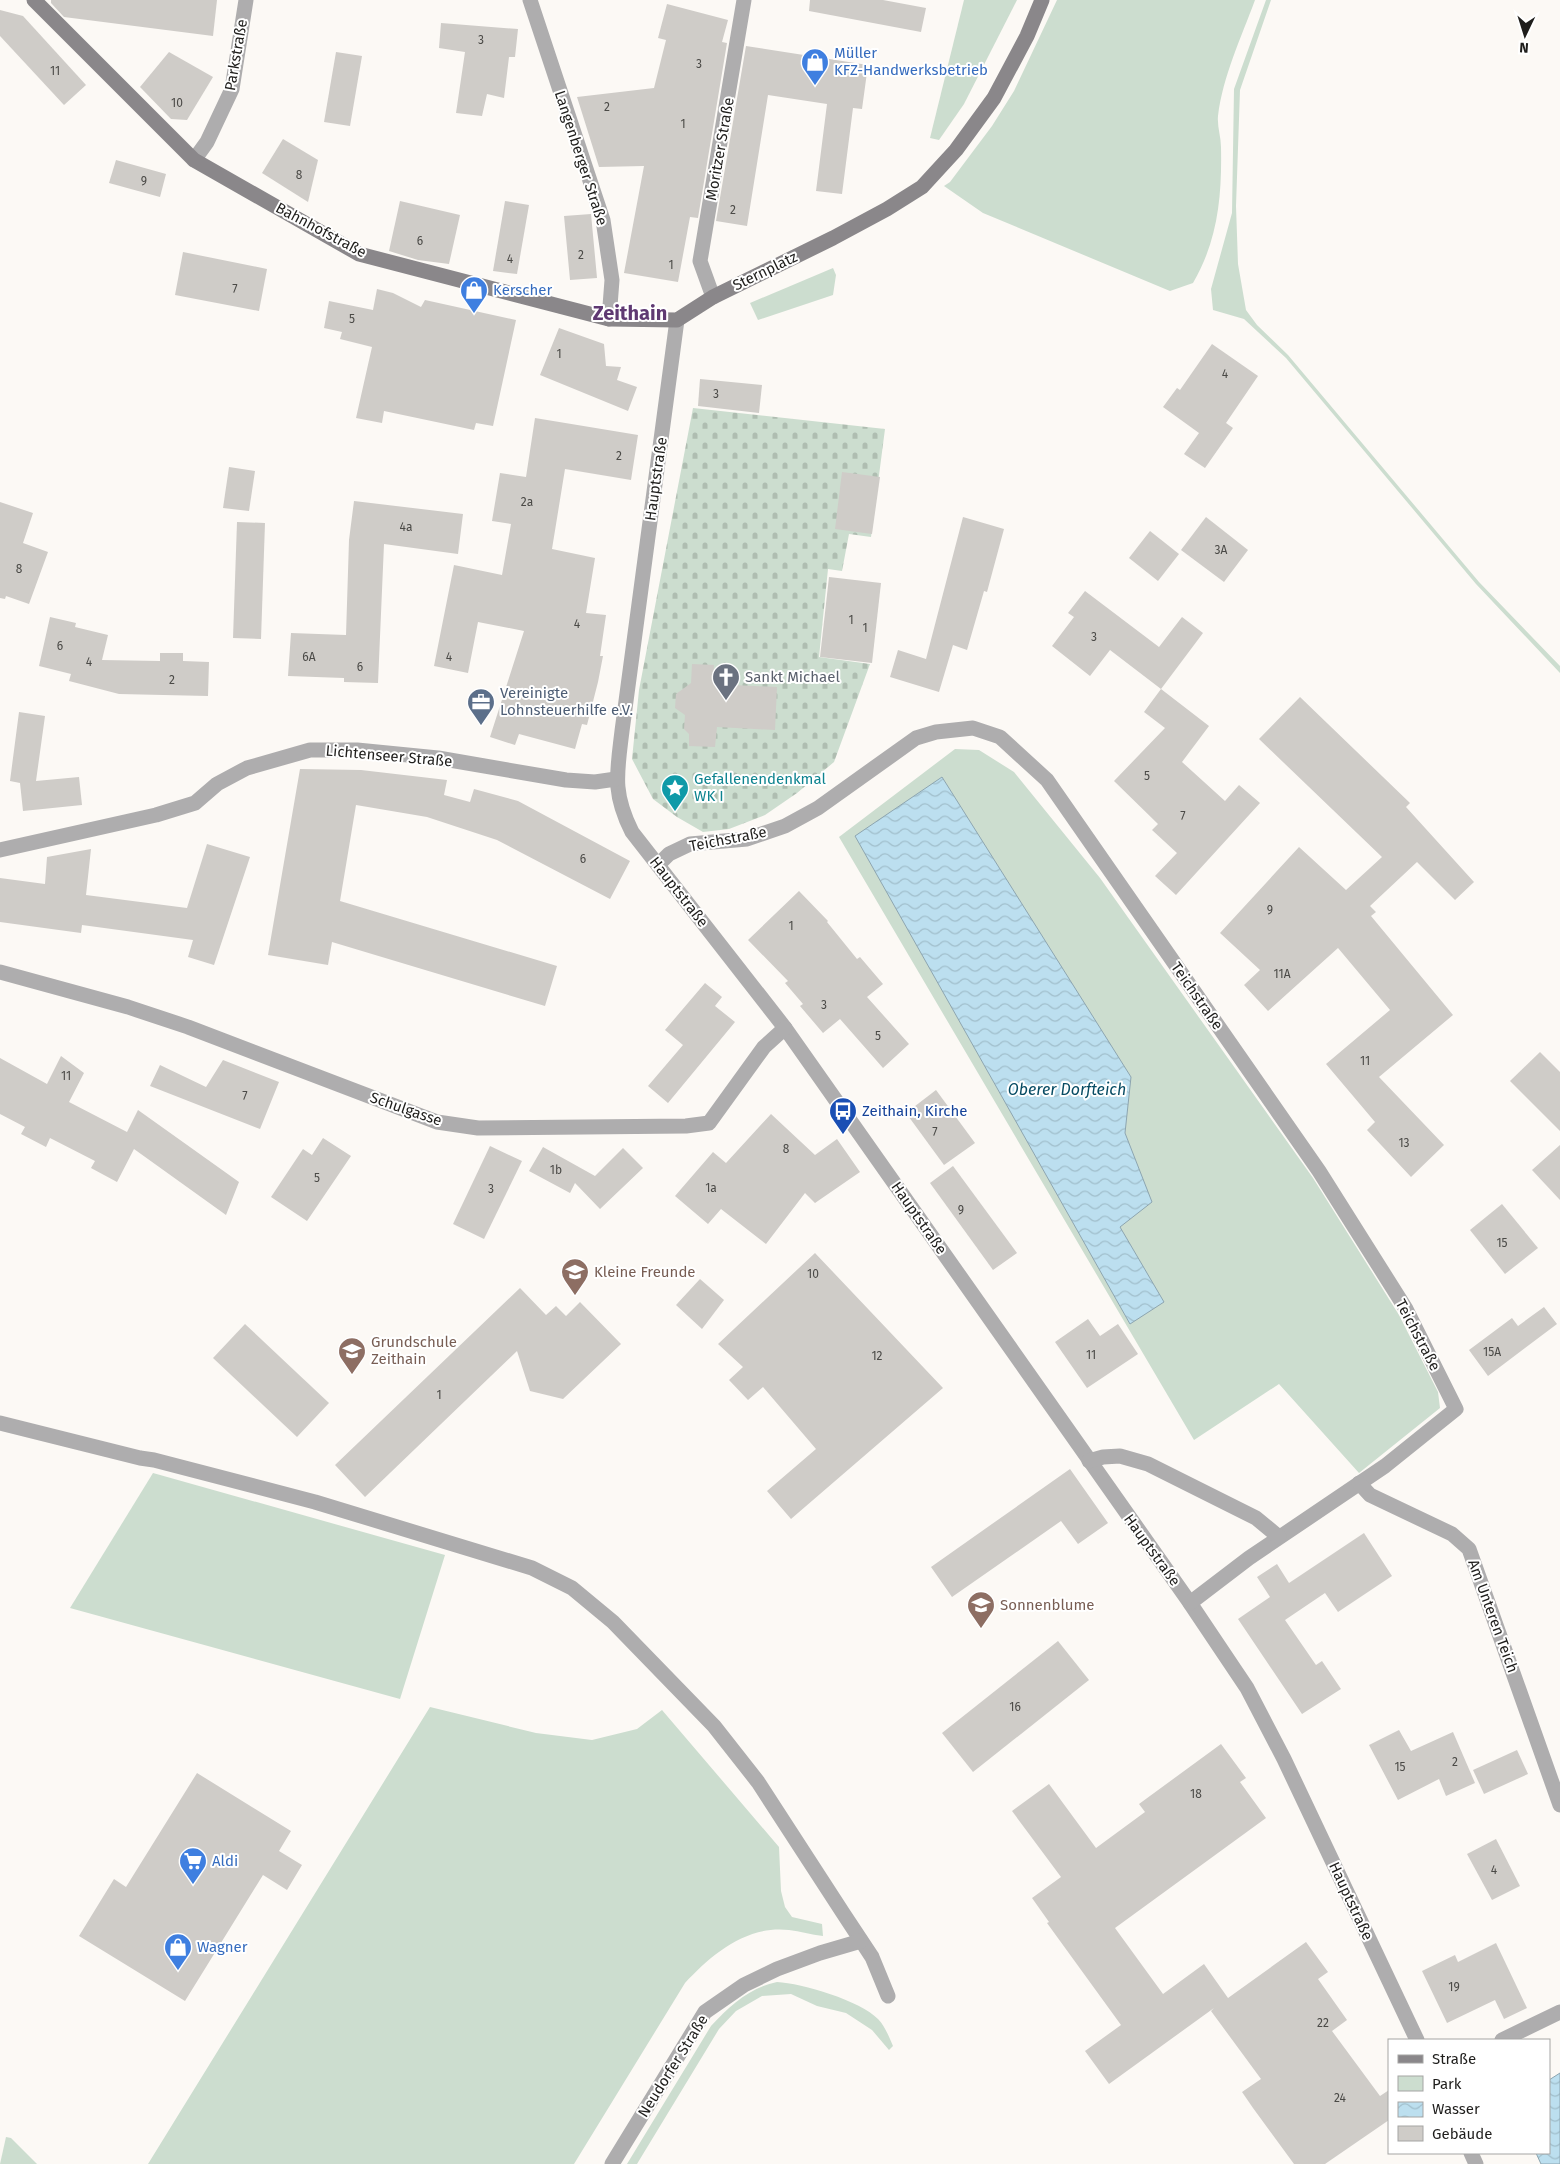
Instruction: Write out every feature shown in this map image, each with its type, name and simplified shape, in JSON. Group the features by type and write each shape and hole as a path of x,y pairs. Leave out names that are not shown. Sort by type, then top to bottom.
{"street":[{"name":"Bahnhofstraße","path":"34,0 194,160 359,254 609,319 677,320"},
{"name":"Parkstraße","path":"194,160 207,142 232,89 246,0"},
{"name":"Langenberger Straße","path":"530,0 603,220 612,280 609,319"},
{"name":"Moritzer Straße","path":"713,297 700,261 744,0"},
{"name":"Sternplatz","path":"677,320 713,297 887,210 922,187 956,150 994,98 1027,36 1042,0"},
{"name":"Hauptstraße","path":"677,320 616,779 621,809 632,832 785,1028 1190,1603 1247,1688 1284,1759 1417,2039"},
{"name":"Teichstraße","path":"658,865 669,854 690,844 747,838 785,826 818,808 916,738 952,729 973,728 1000,737 1022,755 1046,780 1319,1172 1406,1309 1456,1409 1385,1466 1279,1537 1190,1603"},
{"name":"Lichtenseer Straße","path":"0,850 156,815 195,803 217,784 246,768 310,750 357,750 438,758 566,780 595,782 616,779"},
{"name":"Schulgasse","path":"0,972 188,1027 437,1122 478,1128 686,1126 710,1123 764,1047 785,1028"},
{"path":"0,1423 154,1460 314,1502 532,1568 572,1588 612,1622 714,1726 758,1782 872,1958 888,1996"},
{"path":"1089,1461 1103,1457 1120,1456 1148,1464 1256,1518 1279,1537"},
{"name":"Am Unteren Teich","path":"1359,1483 1370,1494 1452,1534 1469,1549 1560,1805"},
{"name":"Neudorfer Straße","path":"612,2164 706,2012 744,1985 777,1969 820,1953 861,1941"},
{"path":"1504,2039 1560,2012"}],"green space":[{"path":"964,0 1017,0 964,104 939,140 930,138"},
{"path":"1057,0 1255,0 1233,57 1220,101 1218,120 1221,147 1221,183 1217,217 1208,250 1193,283 1170,291 983,213 944,186 950,182 992,126 1014,91"},
{"path":"1266,0 1271,0 1240,90 1236,206 1238,264 1246,310 1257,325 1288,355 1479,582 1560,666 1560,673 1476,584 1286,358 1244,319 1213,310 1211,289 1232,213 1234,89"},
{"path":"833,268 836,275 833,295 758,320 750,303"},
{"path":"693,408 885,429 871,537 849,534 842,571 828,569 819,657 870,664 834,762 797,793 765,815 729,829 703,832 677,817 653,799 632,759 639,690"},
{"path":"955,749 979,750 1014,772 1100,878 1313,1178 1399,1315 1438,1392 1440,1408 1359,1473 1279,1384 1194,1440 839,837"},
{"path":"153,1473 445,1555 400,1699 70,1608"},
{"path":"430,1707 536,1733 592,1740 637,1729 662,1710 779,1847 781,1891 785,1907 792,1917 822,1924 823,1936 789,1930 758,1932 731,1944 695,1972 685,1983 574,2164 148,2164"},
{"path":"777,1982 815,1989 870,2012 878,2019 887,2032 893,2046 889,2050 872,2030 846,2013 817,2006 791,1994 762,1996 736,2011 719,2029 637,2164 627,2164 711,2026 741,1998 758,1988"},
{"path":"6,2137 11,2138 37,2164 0,2164"}],"water":[{"name":"Oberer Dorfteich","path":"942,777 1131,1077 1125,1133 1152,1202 1120,1227 1164,1302 1130,1324 855,836"},
{"path":"1560,2073 1560,2164 1541,2164 1536,2154 1550,2154 1550,2079"}],"building":[{"path":"51,0 217,0 213,36 64,17 51,3"},
{"path":"810,0 883,0 926,8 921,32 809,11"},
{"path":"667,4 728,20 722,42 727,43 698,218 690,217 678,282 624,273 644,166 599,167 577,97 654,88 666,40 658,38"},
{"path":"0,10 23,16 86,85 64,105 0,36"},
{"path":"441,23 518,29 515,57 509,57 504,98 487,94 482,116 456,113 465,52 439,48"},
{"path":"746,46 868,65 862,109 853,108 842,194 816,191 827,104 768,95 747,226 716,221"},
{"path":"169,52 213,77 187,120 171,119 140,87"},
{"path":"336,52 362,56 350,126 324,122"},
{"path":"283,139 318,160 308,202 262,173"},
{"path":"116,160 166,174 160,197 109,183"},
{"path":"400,201 460,215 449,264 418,260 389,251"},
{"path":"505,201 529,205 517,274 493,271"},
{"path":"591,214 597,278 570,280 564,216"},
{"path":"183,252 267,269 259,311 175,295"},
{"path":"377,289 393,293 421,307 425,300 516,320 493,426 476,423 474,430 384,411 382,423 356,418 372,347 340,339 342,332 324,328 329,301 373,310"},
{"path":"559,328 604,344 606,366 621,367 617,380 637,387 628,411 540,375"},
{"path":"1212,344 1258,376 1226,423 1233,428 1205,468 1184,454 1199,433 1163,407 1177,388 1180,390"},
{"path":"700,379 762,385 759,413 698,406"},
{"path":"535,418 638,435 631,480 565,469 552,549 595,558 586,613 606,615 600,656 603,656 598,682 587,725 582,724 575,749 519,734 515,745 490,737 524,631 478,622 468,673 434,666 454,565 502,575 511,524 492,521 500,473 526,477"},
{"path":"229,467 255,471 249,511 223,508"},
{"path":"842,472 880,477 872,534 835,529"},
{"path":"354,501 463,514 458,554 384,544 378,683 344,682 344,678 288,676 291,633 346,635 349,540"},
{"path":"0,502 33,513 23,543 48,552 29,604 6,596 5,599 0,598"},
{"path":"963,517 1004,529 987,592 984,591 967,650 953,645 939,692 890,677 898,650 926,659"},
{"path":"1206,517 1248,550 1224,582 1181,550"},
{"path":"237,522 265,523 261,639 233,638"},
{"path":"1150,531 1179,554 1158,581 1129,558"},
{"path":"829,577 881,583 872,663 820,657"},
{"path":"1085,591 1159,647 1182,617 1203,633 1161,689 1110,650 1090,676 1052,646 1074,617 1068,613"},
{"path":"50,617 76,623 75,627 108,635 102,660 160,661 160,653 183,653 183,661 209,662 208,696 119,694 69,681 71,674 39,666"},
{"name":"Sankt Michael","path":"692,664 714,665 713,684 777,687 775,730 717,727 715,747 689,746 689,734 684,729 685,715 675,708 676,694 691,683"},
{"path":"1161,689 1209,726 1182,762 1225,801 1239,785 1260,803 1176,895 1155,876 1177,853 1152,830 1158,824 1114,781 1165,728 1144,712"},
{"path":"1300,697 1410,803 1406,807 1474,882 1455,900 1417,862 1370,906 1376,912 1371,916 1453,1015 1379,1077 1444,1145 1411,1177 1367,1130 1375,1122 1326,1064 1390,1010 1338,948 1268,1011 1244,985 1260,970 1220,933 1299,847 1346,890 1382,857 1259,739"},
{"path":"19,712 45,716 36,781 79,777 82,805 23,811 20,783 10,781"},
{"path":"300,769 361,770 447,780 444,795 470,802 474,789 518,801 630,861 610,899 497,840 427,817 356,805 340,901 557,966 545,1006 332,942 328,965 268,955"},
{"path":"207,844 250,857 214,965 188,957 193,940 82,925 81,933 0,922 0,878 45,884 47,857 91,849 86,895 187,908"},
{"path":"799,891 828,921 857,959 860,957 883,984 867,997 909,1044 883,1068 840,1019 823,1033 800,1006 803,1004 785,983 788,981 748,940"},
{"path":"705,983 722,997 715,1006 735,1022 668,1103 648,1086 683,1045 665,1030"},
{"path":"1540,1052 1560,1072 1560,1131 1510,1081"},
{"path":"61,1056 84,1073 69,1102 127,1132 138,1110 239,1182 226,1215 134,1149 117,1182 91,1168 95,1161 50,1138 46,1147 21,1134 25,1127 0,1114 0,1058 47,1084"},
{"path":"223,1060 279,1082 260,1129 150,1086 160,1065 206,1087"},
{"path":"936,1090 975,1143 944,1165 906,1113"},
{"path":"771,1114 815,1155 837,1139 860,1172 815,1203 805,1193 766,1244 721,1209 708,1224 675,1196 713,1152 726,1163"},
{"path":"323,1138 351,1156 307,1221 271,1197 303,1149 312,1155"},
{"path":"1560,1145 1560,1200 1532,1170"},
{"path":"490,1146 522,1161 484,1239 453,1224"},
{"path":"543,1147 595,1176 623,1148 643,1168 600,1209 575,1183 570,1193 529,1171"},
{"path":"953,1166 1017,1253 993,1270 930,1183"},
{"path":"1502,1204 1538,1248 1505,1274 1470,1230"},
{"path":"815,1253 943,1388 791,1519 767,1491 816,1449 763,1387 748,1400 729,1380 743,1367 718,1344"},
{"path":"700,1279 724,1300 702,1329 676,1305"},
{"path":"520,1288 546,1315 556,1306 566,1316 580,1302 621,1344 563,1399 530,1391 517,1351 365,1497 335,1465"},
{"path":"1544,1307 1557,1324 1488,1376 1469,1350 1512,1318 1518,1326"},
{"path":"1088,1319 1100,1336 1118,1324 1138,1354 1087,1388 1055,1342"},
{"path":"245,1324 329,1403 297,1437 213,1358"},
{"path":"1070,1469 1108,1523 1078,1544 1061,1521 952,1597 931,1567"},
{"path":"1364,1533 1392,1576 1338,1612 1325,1593 1285,1620 1316,1665 1322,1661 1341,1689 1302,1714 1238,1619 1270,1597 1257,1577 1277,1564 1289,1583"},
{"path":"1058,1641 1089,1680 973,1772 942,1733"},
{"path":"1399,1730 1411,1751 1453,1732 1475,1783 1446,1796 1439,1779 1398,1800 1369,1745"},
{"path":"1221,1744 1246,1778 1240,1782 1266,1818 1115,1928 1163,1994 1204,1964 1228,1998 1306,1942 1328,1972 1318,1979 1347,2020 1332,2031 1380,2096 1388,2091 1388,2121 1325,2164 1294,2164 1253,2108 1242,2092 1261,2079 1211,2011 1214,2008 1109,2084 1085,2051 1121,2025 1047,1923 1049,1922 1032,1898 1061,1877 1012,1811 1049,1784 1096,1848 1145,1812 1139,1804"},
{"path":"1517,1750 1528,1774 1484,1794 1473,1770"},
{"name":"Aldi","path":"197,1773 291,1831 279,1851 302,1865 287,1890 263,1875 185,2001 79,1936 114,1879 126,1887"},
{"path":"1496,1839 1520,1886 1492,1900 1467,1854"},
{"path":"1496,1943 1527,2008 1504,2019 1495,2000 1447,2023 1422,1971 1455,1955 1458,1962"}],"place":[{"name":"Müller KFZ-Handwerksbetrieb","path":"815,86"},
{"name":"Kerscher","path":"474,314"},
{"name":"Sankt Michael","path":"726,701"},
{"name":"Vereinigte Lohnsteuerhilfe e.V.","path":"481,726"},
{"name":"Gefallenendenkmal WK I","path":"675,812"},
{"name":"Zeithain, Kirche","path":"843,1135"},
{"name":"Kleine Freunde","path":"575,1296"},
{"name":"Grundschule Zeithain","path":"352,1375"},
{"name":"Sonnenblume","path":"981,1629"},
{"name":"Aldi","path":"193,1885"},
{"name":"Wagner","path":"178,1971"}],"district":[{"name":"Zeithain","path":"630,313"}]}
